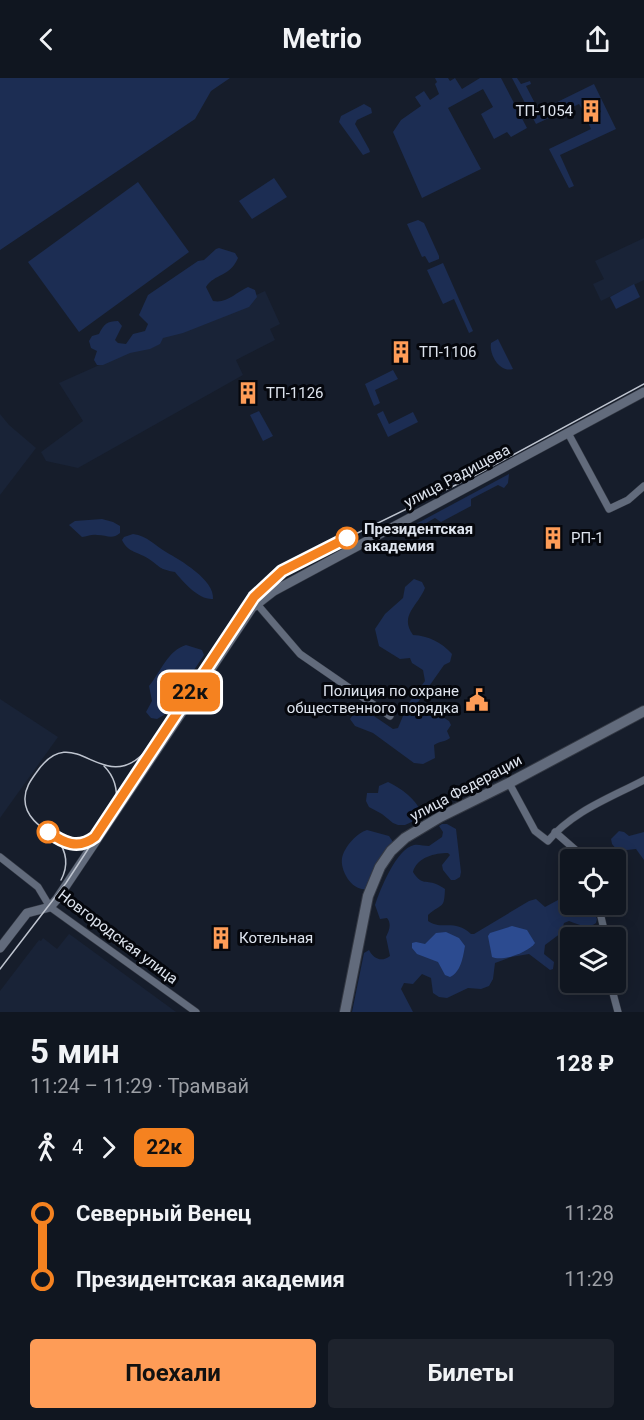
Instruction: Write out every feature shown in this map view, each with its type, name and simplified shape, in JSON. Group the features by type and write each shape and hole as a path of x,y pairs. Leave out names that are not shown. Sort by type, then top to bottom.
{"main road":[{"name":"улица Федерации","path":"345,1012 368,896 380,867 391,852 419,828 644,711"}],"street":[{"name":"улица Радищева","path":"50,907 257,604 274,591 644,392"},
{"path":"568,433 609,509 628,500 644,486"},
{"path":"257,604 300,654 390,716"},
{"path":"509,783 536,831 548,841 560,826 587,809 644,780"},
{"path":"555,832 574,849"},
{"name":"Новгородская улица","path":"0,857 38,887 50,907 196,1012"},
{"path":"0,948 27,913 50,907"},
{"path":"613,993 618,1012"}],"shaded area":[{"path":"0,78 230,78 211,91 195,119 0,250"},
{"path":"435,78 448,78 450,81 455,78 462,89 480,78 501,78 527,128 511,137 507,132 494,139 481,114 493,107 483,89 448,108 481,169 422,198 393,132 401,120 421,106 415,97 424,91 430,100 439,94"},
{"path":"512,78 517,78 521,84 530,81 531,84 526,86 539,111 594,84 616,129 560,155 574,186 569,188 549,149 591,129 586,118 601,112 597,103 582,109 579,104 536,124"},
{"path":"364,104 371,108 372,113 357,120 355,124 370,152 363,155 339,122 341,116"},
{"path":"274,178 287,197 252,219 239,201"},
{"path":"138,182 189,252 79,332 28,262"},
{"path":"418,220 424,223 439,256 439,259 429,263 425,256 422,257 407,224"},
{"path":"644,238 644,280 601,301 593,284 604,279 595,261"},
{"path":"219,248 235,253 238,258 230,269 206,287 213,301 223,301 248,287 255,290 257,297 249,307 183,333 163,338 160,344 150,349 130,353 103,365 97,365 94,360 97,351 91,348 89,341 92,336 99,334 108,322 114,321 118,321 122,326 115,340 118,343 126,344 133,334 145,331 148,324 139,315 148,295"},
{"path":"443,263 473,331 469,333 454,299 443,304 427,270"},
{"path":"634,284 640,297 616,309 610,297"},
{"path":"265,291 280,324 270,329 275,340 236,360 243,375 78,468 46,461 41,452 83,421 59,383"},
{"path":"498,339 513,369 503,368 493,357 491,343"},
{"path":"393,370 398,379 375,390 380,403 374,406 365,384"},
{"path":"259,411 273,436 263,441 250,415"},
{"path":"383,411 389,424 413,412 418,422 388,437 377,414"},
{"path":"0,414 9,425 36,448 0,495"},
{"path":"509,474 508,483 504,488 498,485 471,499 471,506 441,522 435,518 412,531 411,539 406,538 401,532"},
{"path":"102,519 120,526 120,533 112,537 95,535 82,537 69,525 75,521"},
{"path":"133,534 147,539 196,571 208,585 213,599 197,594 175,572 162,569 127,547 122,540"},
{"path":"414,579 422,582 425,588 409,616 409,628 413,635 434,640 452,654 450,662 444,665 418,702 449,721 451,725 447,731 450,738 434,745 435,758 423,764 414,763 373,733 355,726 350,719 355,712 365,710 393,729 398,728 408,704 425,681 423,670 412,663 410,658 400,659 379,646 375,629 385,614 403,598 405,587"},
{"path":"186,645 202,650 204,655 164,715 157,719 151,718 146,712 152,701 149,686 169,657"},
{"path":"0,699 58,737 0,818"},
{"path":"388,782 403,791 416,803 421,812 416,820 405,825 398,825 369,807 366,801 367,793 378,793 379,786"},
{"path":"447,824 456,829 461,872 460,877 451,880 443,870 442,865 450,855 448,853 422,859 415,867 413,872 418,879 437,884 445,889 442,905 428,915 428,921 438,925 454,925 474,934 536,899 545,907 560,900 560,915 595,915 596,923 586,926 569,921 560,927 560,934 545,945 544,954 554,962 553,969 550,970 529,954 511,957 495,963 493,979 489,986 481,989 468,988 447,998 433,993 431,978 422,974 413,984 404,983 401,989 413,1012 352,1012 364,953 369,950 380,959 390,956 386,937 389,923 387,918 380,919 375,905 385,880 395,862 407,848 416,845 429,846 442,837 443,832 439,826"},
{"path":"367,830 389,836 393,842 366,889 361,889 348,879 343,869 342,858 345,849 352,841"},
{"path":"619,831 629,836 644,832 644,860 636,849 616,849 611,839"},
{"path":"512,926 527,930 535,943 527,950 515,955 502,958 492,957 488,936 490,933"},
{"path":"446,932 459,938 465,946 459,968 450,977 445,975 438,962 417,954 412,948 412,943 425,944 436,933"},
{"path":"69,934 176,1012 0,1012 0,991 39,940 43,938 57,949"}],"tram line":[{"path":"0,969 66,883 241,614 262,587 288,567 474,476 644,384"},
{"name":"22к","path":"48,832 62,842 73,845 86,843 95,837 238,617 258,591 282,571 347,538"},
{"path":"96,837 85,843 69,844 38,825 30,816 25,804 25,794 30,781 50,758 63,752 114,767 129,764 144,753"},
{"path":"104,766 111,774 115,784 116,804"},
{"path":"57,839 66,859 61,880"}],"place":[{"name":"ТП-1054","path":"591,111"},
{"name":"ТП-1106","path":"401,352"},
{"name":"ТП-1126","path":"248,393"},
{"name":"Президентская академия","path":"347,538"},
{"name":"РП-1","path":"553,538"},
{"name":"Полиция по охране общественного порядка","path":"477,700"},
{"name":"Котельная","path":"221,938"}]}
